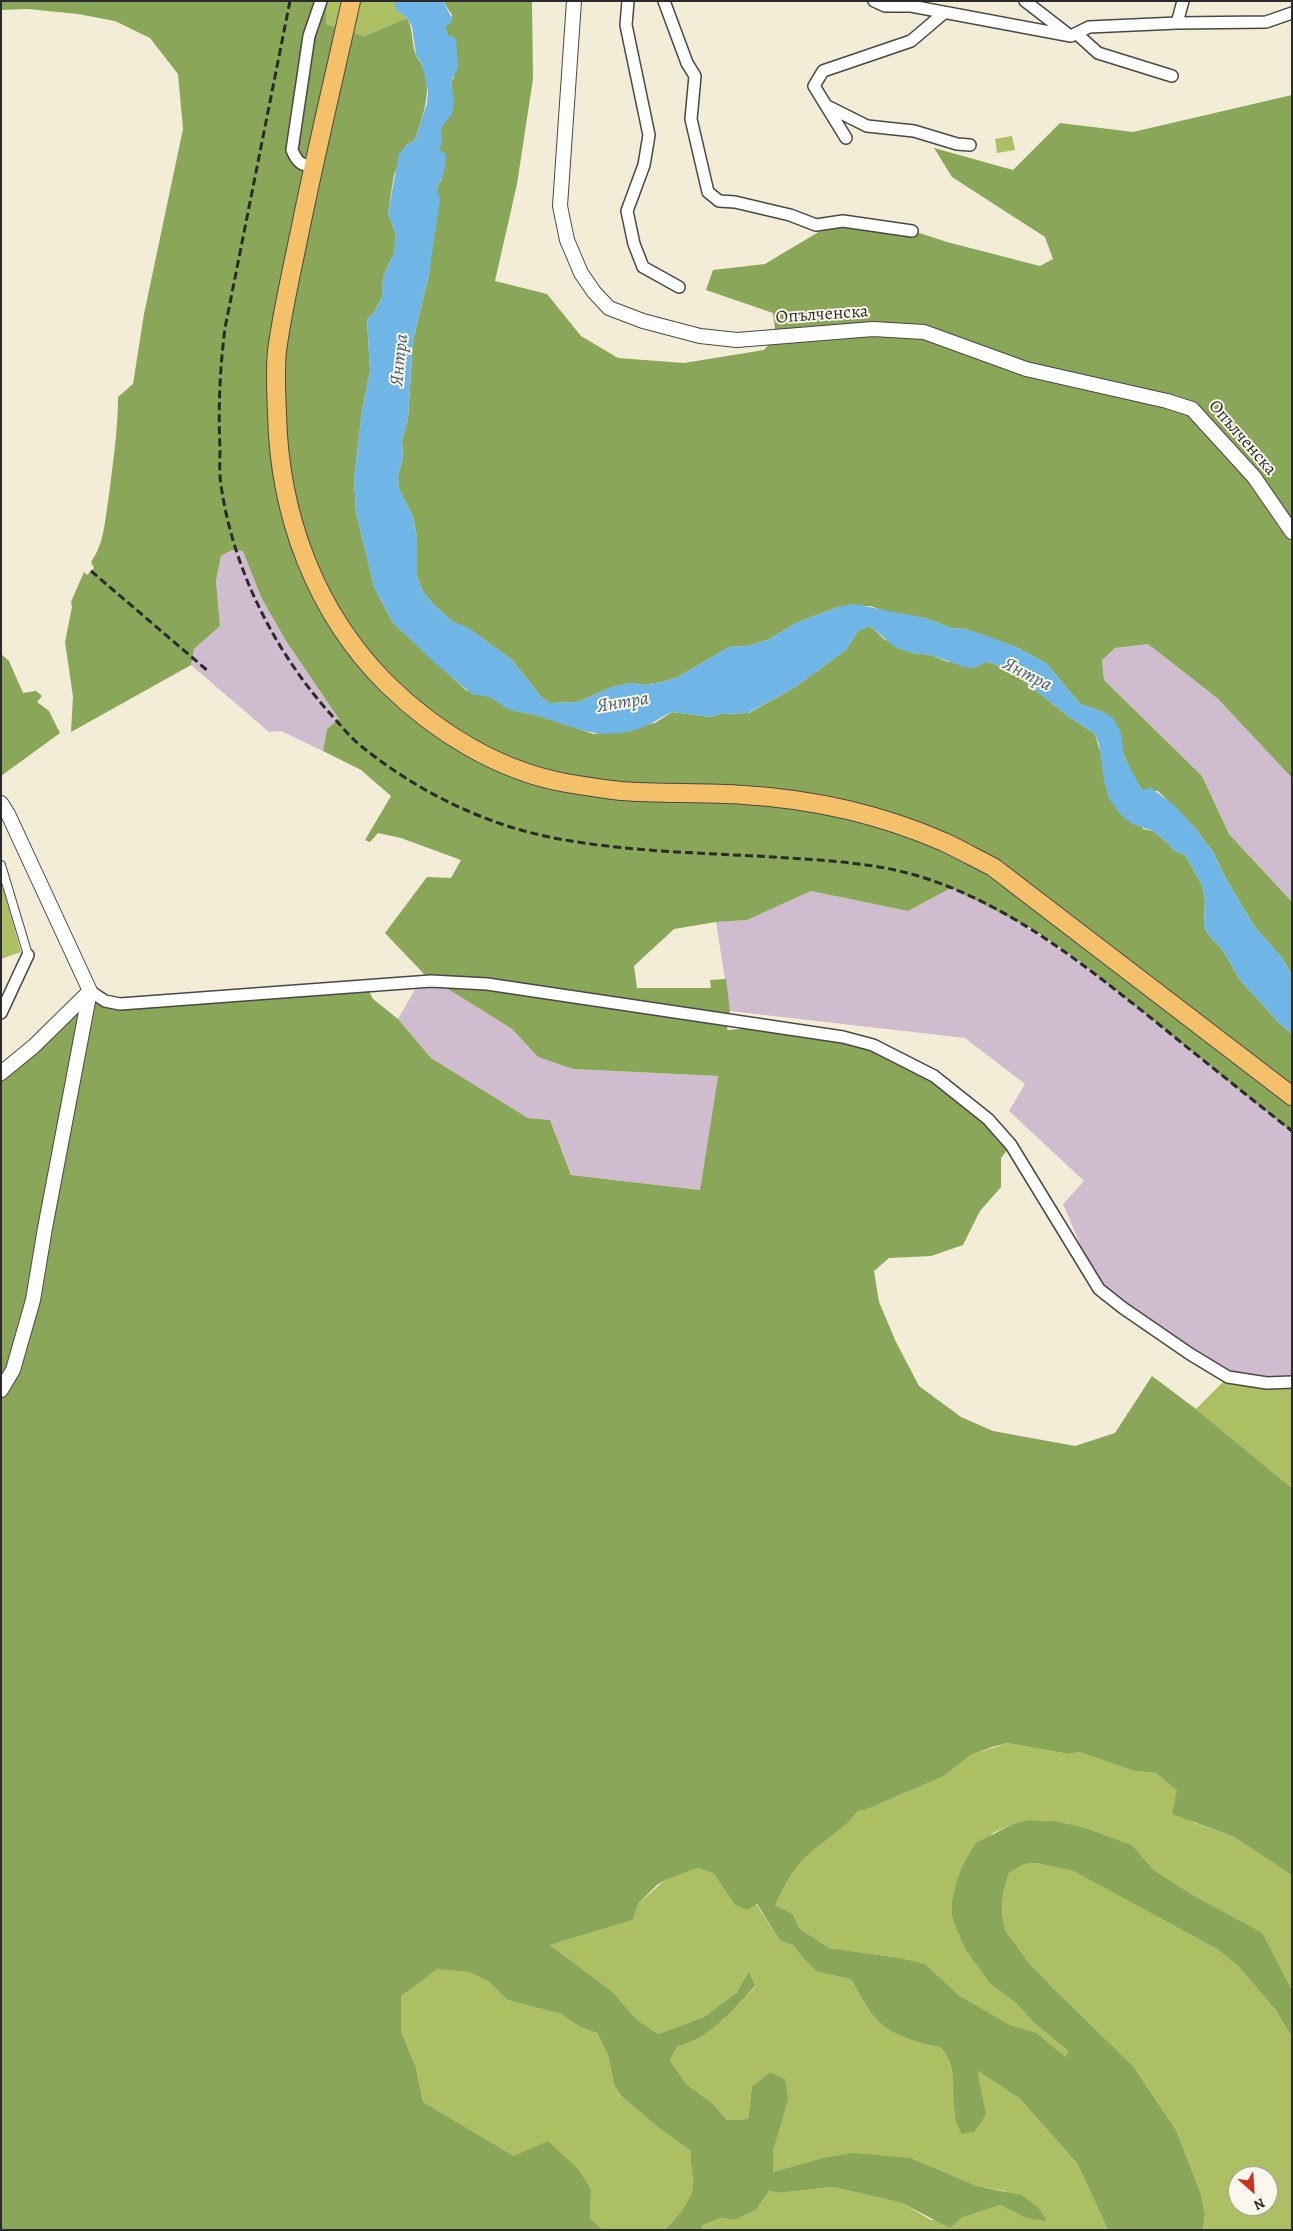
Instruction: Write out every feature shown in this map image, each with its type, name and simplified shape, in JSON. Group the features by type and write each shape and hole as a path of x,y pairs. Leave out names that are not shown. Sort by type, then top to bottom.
{"main road":[{"path":"351,1 289,283 277,354 277,432 282,478 307,566 339,626 369,666 408,704 457,740 508,766 562,782 621,791 748,795 834,807 895,824 944,842 993,867 1292,1096"}],"street":[{"path":"313,167 302,165 296,160 292,150 309,36 321,1"},
{"name":"Опълченска","path":"574,1 560,206 567,240 581,273 608,308 643,321 700,336 737,340 873,330 924,332 1026,369 1176,403 1192,409 1254,477 1292,532"},
{"path":"628,1 626,25 648,135 644,165 627,211 634,244 643,266 678,287"},
{"path":"664,1 686,63 695,76 691,119 708,192 719,201 736,202 790,215 816,225 843,221 912,231"},
{"path":"874,1 885,6 911,6 1074,35 1089,28 1177,23 1266,22 1292,13"},
{"path":"1025,1 1098,53 1172,76"},
{"path":"1177,23 1182,1"},
{"path":"846,138 814,86 823,71 911,41 944,13"},
{"path":"827,106 867,126 914,131 956,144 970,145"},
{"path":"1,803 8,814 90,991 105,1001 120,1004 432,982 488,984 844,1037 873,1044 934,1076 988,1119 1011,1145 1099,1289 1123,1308 1190,1354 1228,1377 1267,1384 1292,1382"},
{"path":"1,865 28,955 1,1013"},
{"path":"1,1073 34,1046 90,991"},
{"path":"1,1390 13,1370 33,1300 90,991"}],"shaded area":[{"path":"232,550 243,550 261,597 286,641 339,719 327,729 323,751 281,731 269,732 191,665 194,649 220,626 216,581 221,556"},
{"path":"1148,644 1217,698 1292,778 1292,902 1229,834 1202,776 1104,680 1102,659 1115,648"},
{"path":"951,888 996,908 1077,959 1292,1131 1292,1382 1228,1377 1099,1289 1063,1204 1084,1181 1009,1111 1025,1084 965,1038 730,1011 716,922 747,920 811,891 908,911"},
{"path":"424,974 512,1029 538,1057 573,1069 718,1076 700,1190 571,1175 550,1120 528,1118 431,1058 398,1019"}],"green space":[{"path":"1,1 327,1 326,24 365,36 407,18 411,28 414,50 425,75 427,94 424,112 415,140 406,145 394,175 388,213 396,235 394,253 383,277 382,297 374,313 367,319 370,371 362,411 354,479 356,512 374,587 393,623 467,691 486,695 512,710 539,716 594,734 655,723 672,712 711,717 720,714 749,713 795,687 846,650 858,631 870,626 884,639 912,653 931,655 948,662 986,662 997,665 1019,677 1069,717 1095,734 1102,758 1143,829 1153,831 1170,845 1173,850 1185,855 1202,885 1205,900 1204,926 1208,934 1224,952 1240,980 1280,1024 1292,1034 1292,1132 1077,959 1032,929 951,888 908,911 811,891 747,920 716,922 674,929 634,966 637,988 711,988 710,980 726,979 730,1011 727,1030 772,1027 843,1037 934,1076 1011,1145 1001,1158 1001,1187 980,1211 963,1245 931,1256 889,1258 874,1271 879,1302 896,1342 919,1386 961,1417 993,1431 1075,1446 1115,1433 1152,1376 1196,1409 1292,1488 1292,1877 1234,1837 1172,1814 1177,1791 1156,1773 1134,1771 1079,1752 1069,1754 1007,1743 971,1755 944,1776 865,1810 859,1810 841,1829 802,1861 789,1879 775,1905 793,1914 799,1928 829,1948 901,1958 925,1964 960,1996 1010,2025 1037,2033 1066,2057 1068,2051 1033,2022 1016,2003 990,1984 965,1949 952,1916 952,1901 964,1862 976,1843 1013,1824 1028,1820 1055,1821 1083,1827 1132,1845 1154,1870 1191,1894 1262,1933 1292,1990 1292,2037 1275,2009 1238,1966 1217,1949 1073,1871 1036,1863 1025,1864 1009,1873 1003,1894 1002,1913 1005,1930 1029,1963 1133,2066 1176,2130 1201,2194 1205,2213 1203,2230 1108,2230 1077,2163 1019,2098 977,2070 986,2115 974,2132 962,2134 955,2117 950,2063 940,2047 908,2039 885,2027 871,2012 851,1979 817,1972 793,1945 780,1941 757,1904 747,1910 734,1904 714,1874 698,1868 665,1880 657,1885 638,1904 633,1920 550,1945 613,1992 636,2019 658,2034 704,2017 737,1992 749,1971 755,1986 720,2023 700,2037 677,2047 670,2060 686,2084 712,2103 727,2120 748,2119 752,2086 770,2072 785,2079 788,2099 773,2151 773,2172 822,2158 853,2153 911,2158 977,2186 1021,2195 1038,2207 1047,2221 1026,2218 1000,2205 961,2218 950,2228 902,2203 833,2187 778,2193 769,2191 756,2210 735,2220 721,2218 703,2225 701,2230 665,2230 685,2207 691,2193 693,2179 691,2151 660,2129 622,2097 614,2085 608,2055 597,2033 580,2027 561,2014 507,2000 489,1982 469,1972 437,1969 401,1996 401,2031 416,2068 423,2102 514,2156 548,2141 577,2168 591,2189 590,2218 603,2230 1,2230 1,1073 90,991 105,1001 366,986 373,999 398,1019 431,1058 528,1118 550,1120 571,1175 700,1190 718,1076 573,1069 538,1057 512,1029 424,974 385,933 427,877 451,878 461,860 401,838 378,833 370,842 365,840 391,796 361,770 323,751 327,729 339,719 286,641 261,597 243,551 232,550 221,556 216,581 220,626 194,649 191,665 71,732 73,697 65,642 72,607 71,602 84,572 87,575 94,568 91,562 96,555 104,530 115,446 118,397 133,384 144,314 183,129 178,74 150,38 115,21 78,14 28,9 1,10"},
{"path":"327,1 395,1 395,9 407,18 365,36 326,24"},
{"path":"443,1 532,1 533,79 517,184 495,281 547,294 581,336 618,358 684,363 764,350 776,337 773,313 706,290 713,270 765,264 827,227 843,221 904,228 947,242 1040,266 1053,259 1045,237 952,177 934,148 1013,170 1060,123 1133,132 1292,95 1292,778 1217,698 1148,644 1115,648 1102,660 1104,680 1202,776 1229,834 1292,902 1292,976 1283,959 1254,926 1225,877 1213,852 1194,827 1158,791 1142,790 1103,712 1080,704 1046,663 1016,647 965,629 951,628 925,618 888,612 870,606 838,607 796,623 768,640 747,646 729,647 678,677 643,685 631,683 612,687 578,702 550,703 542,698 512,660 468,628 453,622 432,603 422,590 417,576 417,537 413,517 399,489 398,477 403,457 402,441 408,418 413,341 429,274 437,187 442,179 439,149 441,128 446,120 452,88 451,81 454,77 453,37 448,36 445,27 450,23 452,15"},
{"path":"1012,136 1015,150 997,153 995,139"},
{"path":"1,654 9,661 23,693 36,691 42,696 37,702 49,711 60,733 1,776"},
{"path":"3,888 21,952 1,959 1,889"},
{"path":"1228,1377 1292,1382 1292,1488 1196,1409"},
{"path":"1007,1743 1069,1754 1079,1752 1134,1771 1156,1773 1177,1791 1192,1822 1234,1837 1287,1872 1292,1877 1292,1990 1261,1933 1191,1894 1154,1870 1132,1845 1083,1827 1055,1821 1028,1820 993,1833 964,1862 952,1901 965,1949 990,1984 1016,2003 1033,2022 1068,2051 1066,2057 1037,2033 1010,2025 960,1996 925,1964 901,1958 829,1948 799,1928 793,1914 775,1905 789,1879 802,1861 841,1829 859,1810 865,1810 944,1776 971,1755"},
{"path":"1036,1863 1073,1871 1217,1949 1238,1966 1275,2009 1292,2037 1292,2230 1203,2230 1205,2213 1201,2194 1176,2130 1133,2066 1029,1963 1005,1930 1002,1913 1003,1894 1009,1873 1025,1864"},
{"path":"698,1868 714,1874 734,1904 756,1904 780,1941 793,1945 817,1972 851,1979 871,2012 885,2027 908,2039 940,2047 949,2063 954,2080 955,2117 977,2069 1019,2098 1077,2163 1108,2230 701,2230 703,2225 721,2218 735,2220 756,2210 769,2191 778,2193 833,2187 902,2203 931,2220 961,2218 1000,2205 1026,2218 1047,2220 1005,2191 977,2186 911,2158 822,2158 773,2172 773,2151 779,2127 785,2079 770,2072 752,2086 748,2119 727,2120 712,2103 686,2084 670,2060 677,2047 700,2037 720,2023 755,1987 749,1971 737,1992 704,2017 658,2034 636,2019 613,1992 550,1945 633,1920 638,1904 665,1880"},
{"path":"436,1968 469,1972 489,1982 507,2000 561,2014 580,2027 597,2033 608,2055 614,2085 622,2097 660,2129 691,2151 692,2193 685,2207 665,2230 603,2230 590,2218 591,2188 514,2156 423,2102 416,2068 401,2031 401,1995"}],"water":[{"name":"Янтра","path":"395,1 443,1 453,20 446,27 446,30 448,35 456,39 458,68 451,81 454,101 452,114 441,128 442,144 439,149 446,155 445,164 443,176 437,187 440,200 429,274 413,341 408,418 402,441 403,457 398,477 399,488 413,517 417,538 417,576 422,590 432,603 453,622 468,628 512,660 542,698 550,703 578,702 612,687 631,683 643,685 678,677 729,647 747,646 768,640 796,623 838,607 854,604 925,618 951,628 965,629 987,636 1016,647 1046,663 1080,704 1103,712 1113,718 1121,733 1124,757 1142,790 1150,787 1176,807 1213,852 1225,877 1254,926 1283,959 1292,976 1292,1034 1280,1024 1240,980 1224,952 1208,934 1204,926 1205,900 1202,885 1185,855 1173,850 1170,845 1153,831 1132,824 1121,815 1109,799 1104,781 1099,744 1095,734 1069,717 1019,677 997,665 986,662 974,668 964,667 931,655 912,653 896,648 870,626 858,631 846,650 795,687 748,713 720,714 711,717 672,712 638,729 611,734 577,729 538,716 508,709 492,699 481,695 473,695 435,663 393,623 374,587 356,512 354,479 362,411 370,371 367,319 374,313 382,297 383,277 394,253 396,235 388,213 399,154 406,145 415,140 427,103 428,92 422,64 416,55 412,27 407,18 395,9"}],"railway":[{"path":"290,1 225,328 220,388 220,476 227,517 236,549 261,611 294,668 344,729 357,743 409,780 486,819 514,828 571,841 621,848 862,864 915,875 948,887 1010,917 1068,954 1124,996 1292,1131"},
{"path":"91,571 208,671"}]}
